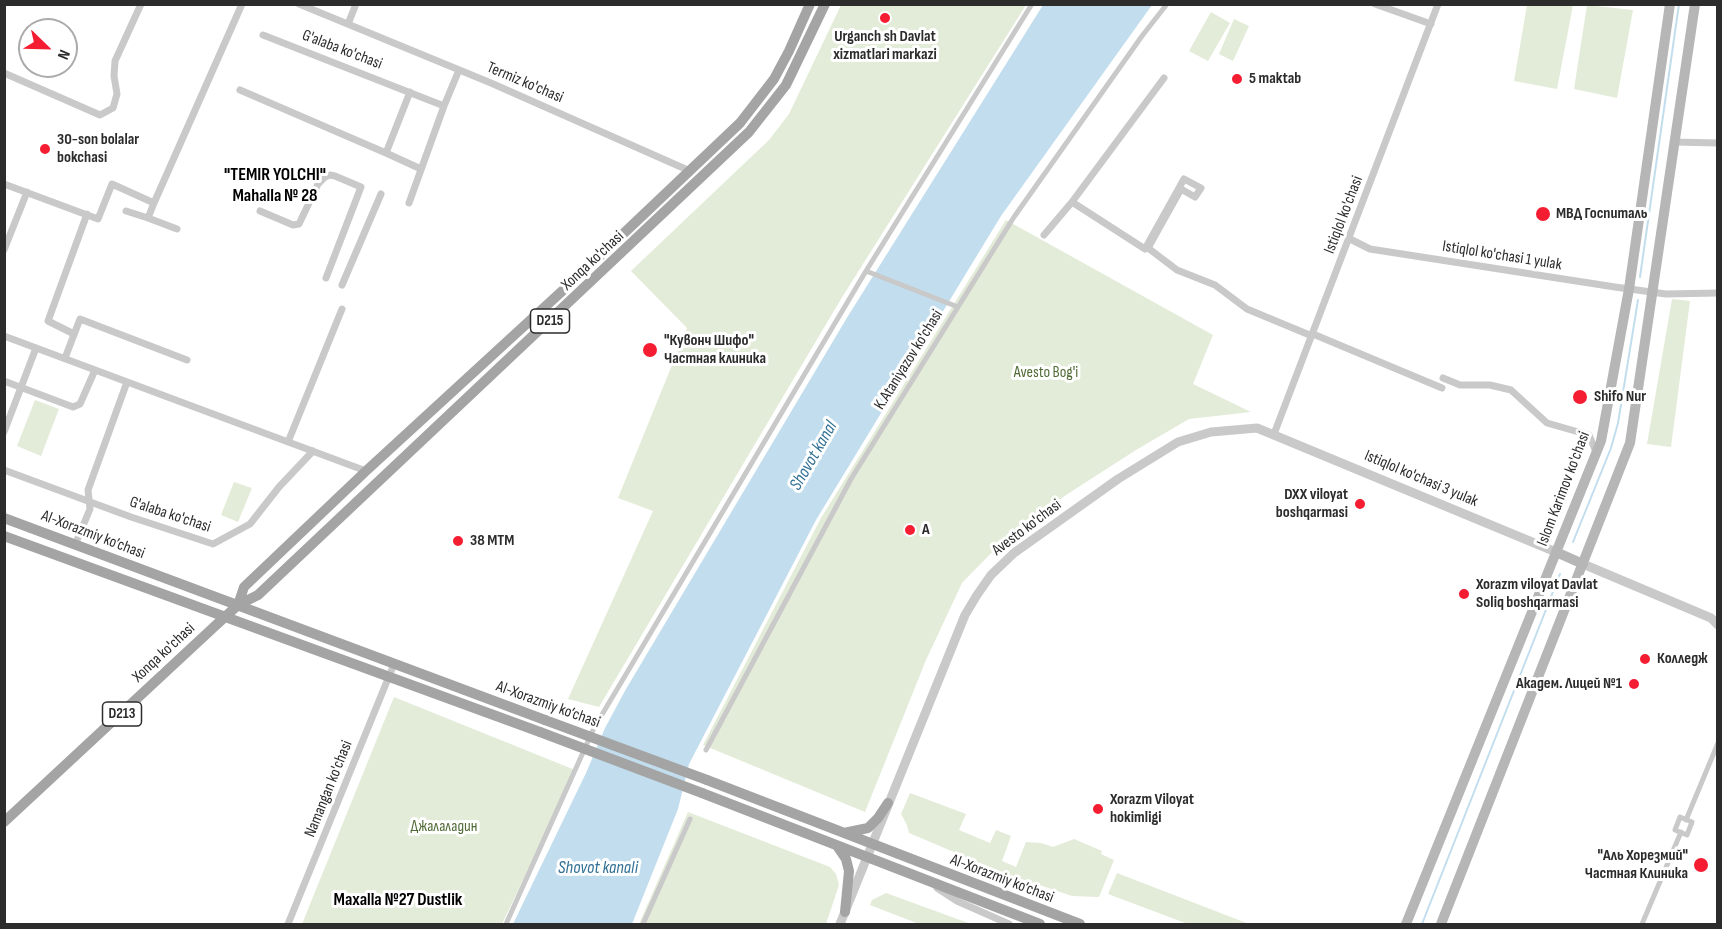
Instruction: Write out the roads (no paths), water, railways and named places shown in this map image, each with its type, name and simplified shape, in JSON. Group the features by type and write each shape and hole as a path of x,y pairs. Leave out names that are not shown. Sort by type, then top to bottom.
{"main road":[{"name":"Xonqa ko'chasi","path":"238,605 244,587 740,123 774,79 810,4"},
{"name":"Xonqa ko'chasi","path":"4,822 238,605 258,595 749,132 786,85 825,4"},
{"name":"Islom Karimov ko'chasi","path":"1406,924 1601,441 1629,288 1670,4"},
{"path":"1441,924 1632,437 1695,4"},
{"path":"584,271 593,281"},
{"name":"Al-Xorazmiy ko’chasi","path":"4,518 706,780 1080,924"},
{"name":"Al-Xorazmiy ko’chasi","path":"4,536 540,732 1040,924"},
{"path":"1556,552 1583,564"},
{"path":"844,833 868,828 888,803"},
{"path":"837,845 846,859 849,871 845,912"}],"street":[{"path":"4,73 100,116 113,108 117,94 114,76 115,61 141,4"},
{"path":"148,218 242,4"},
{"name":"Termiz ko'chasi","path":"299,4 459,70 690,171"},
{"path":"348,24 356,4"},
{"path":"506,924 594,728 866,270 1032,4"},
{"name":"K.Ataniyazov ko'chasi","path":"706,750 851,479 957,307 1014,218 1167,4"},
{"path":"1374,4 1431,24"},
{"name":"Istiqlol ko'chasi","path":"1274,434 1438,4"},
{"name":"G'alaba ko'chasi","path":"263,34 444,105"},
{"path":"409,203 459,70"},
{"path":"1044,236 1164,78"},
{"path":"240,90 421,169"},
{"path":"386,153 410,92"},
{"path":"1674,142 1718,143"},
{"path":"260,211 293,225 299,224 318,184 330,174 361,187 326,278"},
{"path":"1072,202 1145,249 1185,178 1201,188 1195,197 1181,189 1148,248 1177,270 1215,285 1247,309 1442,388"},
{"path":"4,184 98,219 112,184 154,203"},
{"path":"4,250 27,192"},
{"path":"342,285 381,194"},
{"path":"126,211 177,230"},
{"path":"74,334 49,322 48,318 87,214"},
{"name":"Istiqlol ko'chasi 1 yulak","path":"1350,239 1370,249 1653,292 1694,295 1718,293"},
{"path":"866,270 957,307"},
{"path":"288,442 342,309"},
{"path":"65,358 80,319 187,360"},
{"path":"4,336 366,471"},
{"path":"4,432 36,348"},
{"path":"4,381 73,407 80,404 95,370"},
{"path":"1443,378 1460,385 1490,385 1511,390 1547,423 1590,435 1597,452"},
{"path":"75,545 90,509 88,490 127,382"},
{"name":"Avesto ko'chasi","path":"840,924 965,615 991,575 1007,558 1118,479 1178,442 1204,433 1235,428 1257,428 1274,434"},
{"name":"Istiqlol ko'chasi 3 yulak","path":"1274,434 1556,552"},
{"name":"G'alaba ko'chasi","path":"4,470 213,544 250,524 279,487 313,451"},
{"path":"1583,564 1714,617 1718,625"},
{"name":"Namangan ko'chasi","path":"288,924 394,664"},
{"path":"1686,820 1718,743"},
{"path":"1680,817 1692,822 1687,835 1681,832 1675,830 1680,817"},
{"path":"643,924 690,819"},
{"path":"1642,924 1681,832"},
{"path":"923,879 957,901 1009,924"}],"water":[{"name":"Shovot kanali","path":"1043,5 1152,5 1001,216 816,520 689,764 678,809 632,924 513,924 586,773 605,728 626,689 848,316"}],"waterway":[{"path":"1640,277 1679,4"},
{"path":"1573,542 1611,448 1618,423 1638,300"},
{"path":"1422,924 1560,574"}],"place":[{"name":"Urganch sh Davlat xizmatlari markazi","path":"885,18"},
{"name":"5 maktab","path":"1237,79"},
{"name":"30-son bolalar bokchasi","path":"45,149"},
{"name":"МВД Госпиталь","path":"1543,214"},
{"name":"\"Кувонч Шифо\" Частная клиника","path":"650,350"},
{"name":"Shifo Nur","path":"1580,397"},
{"name":"DXX viloyat boshqarmasi","path":"1360,504"},
{"name":"A","path":"910,530"},
{"name":"38 MTM","path":"458,541"},
{"name":"Xorazm viloyat Davlat Soliq boshqarmasi","path":"1464,594"},
{"name":"Колледж","path":"1645,659"},
{"name":"Академ. Лицей №1","path":"1634,684"},
{"name":"Xorazm Viloyat hokimligi","path":"1098,809"},
{"name":"\"Аль Хорезмий\" Частная Клиника","path":"1701,865"}],"district":[{"name":"\"TEMIR YOLCHI\" Mahalla № 28","path":"275,186"},
{"name":"Maxalla №27 Dustlik","path":"398,900"}],"park label":[{"name":"Avesto Bog'i","path":"1046,373"},
{"name":"Джалаладин","path":"444,827"}],"water label":[{"name":"Shovot kanal","path":"814,456"}]}
